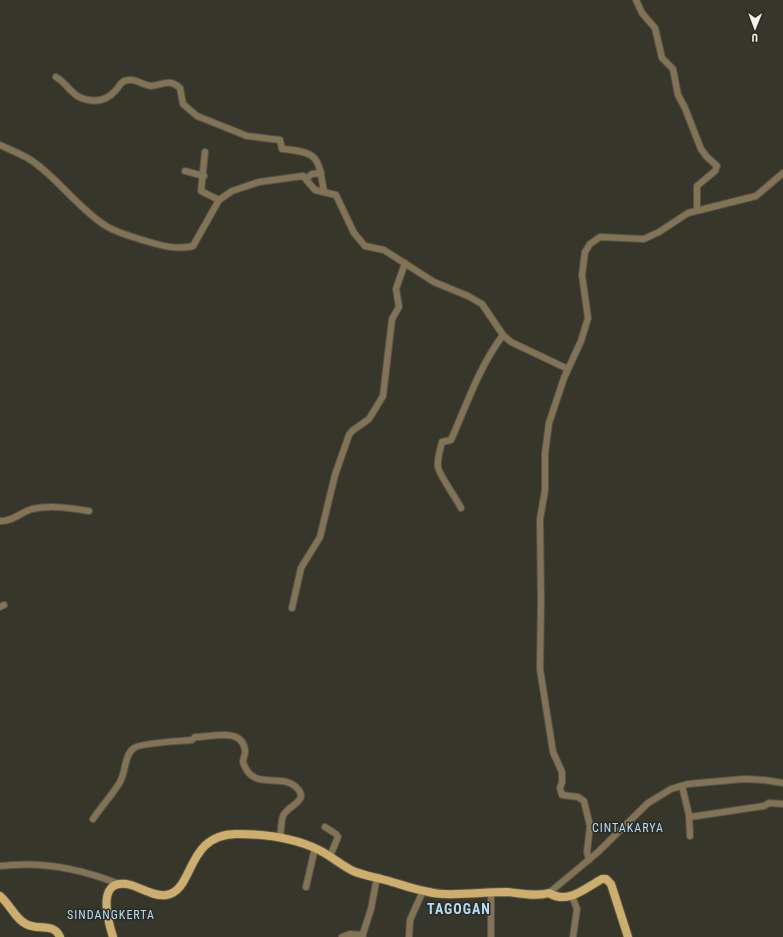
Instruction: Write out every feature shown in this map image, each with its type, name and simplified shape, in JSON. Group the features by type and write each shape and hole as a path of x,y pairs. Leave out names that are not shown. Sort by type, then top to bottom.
{"main road":[{"path":"113,937 106,895 111,887 119,884 130,885 158,894 168,895 186,878 200,850 211,840 217,837 235,834 280,838 314,848 330,856 353,871 423,891 447,894 549,893 561,898 572,896 602,879 610,881 628,937"},
{"path":"0,896 24,923 34,927 53,928 58,932 60,937"}],"street":[{"path":"636,0 642,14 656,28 662,58 672,69 678,95 685,108 701,149 717,166 716,171 697,186 697,210"},
{"path":"56,77 74,94 88,100 101,101 108,98 121,83 126,80 136,80 151,86 164,82 172,82 180,88 184,105 197,116 248,136 264,136 280,140 282,149 299,151 315,158 324,192"},
{"path":"0,145 34,162 75,198 86,211 106,226 118,232 170,248 184,248 193,246 219,200 232,191 259,182 300,175 306,178 315,190 337,196 354,233 365,246 384,250 434,282 468,296 482,304 503,335 520,346 568,369"},
{"path":"206,152 201,192 219,200"},
{"path":"185,171 204,176"},
{"path":"306,178 312,174 320,173"},
{"path":"589,860 587,852 590,826 584,801 578,798 562,795 560,791 562,772 553,752 540,669 541,577 539,539 541,507 545,490 545,454 550,423 568,369 581,341 588,318 582,275 584,258 587,248 595,239 607,236 644,239 659,232 688,213 756,196 783,173"},
{"path":"292,608 301,568 320,537 335,475 349,435 352,431 369,419 383,396 392,324 399,307 396,289 405,263"},
{"path":"461,508 439,470 442,442 451,440 469,395 487,359 503,335"},
{"path":"0,521 9,520 24,512 45,507 89,511"},
{"path":"92,819 120,782 130,752 136,746 162,742 192,740 195,737 203,738 220,734 234,735 244,746 245,754 243,762 251,776 257,779 288,783 297,787 301,794 299,801 283,816 280,838"},
{"path":"549,893 589,860 648,803 666,792 682,786 744,779 783,783"},
{"path":"682,786 690,817 690,836"},
{"path":"690,817 764,806 769,803 783,804"},
{"path":"325,827 338,837 330,856"},
{"path":"306,887 314,848"},
{"path":"0,866 60,867 104,878 119,884"},
{"path":"342,937 350,934 362,936 371,909 377,878"},
{"path":"409,937 410,920 423,891"},
{"path":"491,893 491,937"},
{"path":"572,896 577,909 572,937"}],"district":[{"name":"CINTAKARYA","path":"628,828"},
{"name":"TAGOGAN","path":"459,909"},
{"name":"SINDANGKERTA","path":"111,915"}]}
